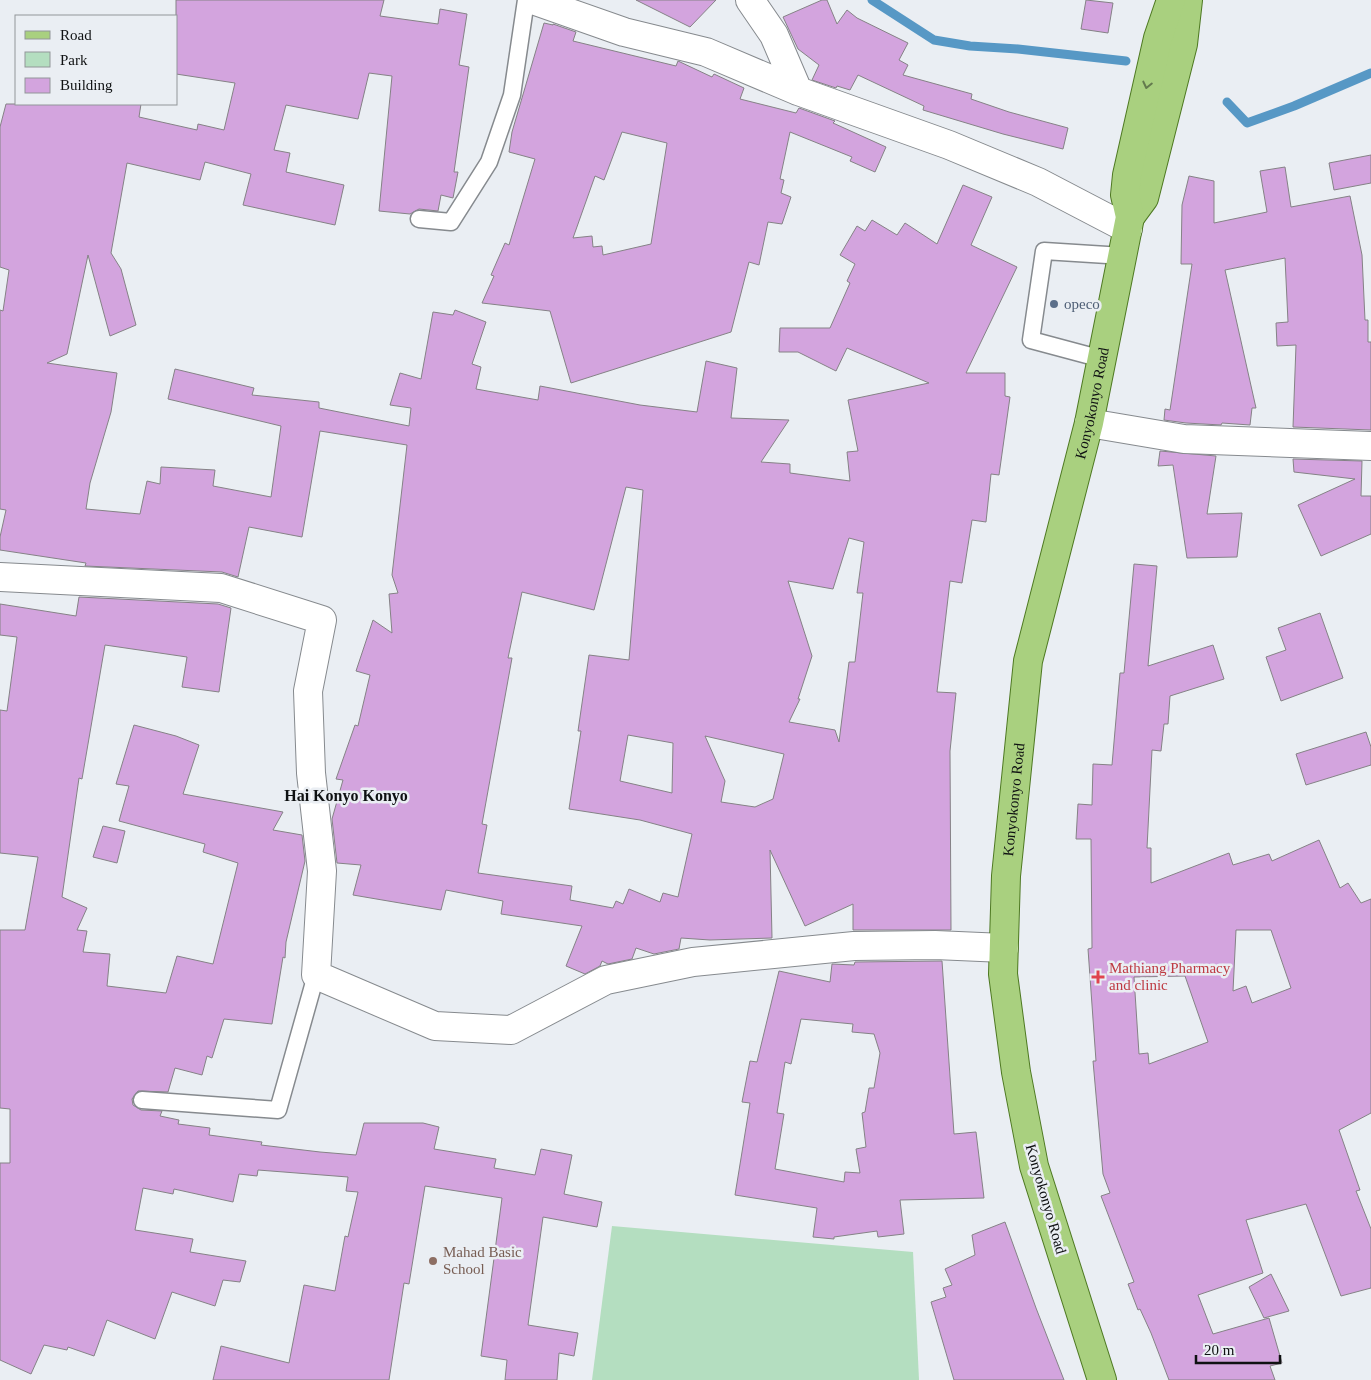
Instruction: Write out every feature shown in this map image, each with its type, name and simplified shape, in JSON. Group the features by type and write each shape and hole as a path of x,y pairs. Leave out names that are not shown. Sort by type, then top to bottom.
{"main road":[{"name":"Konyokonyo Road","path":"1170,41 1171,0"},
{"name":"Konyokonyo Road","path":"1102,1380 1034,1166 1016,1072 1003,974 1006,876 1028,661 1089,423 1129,223 1125,195 1138,177 1170,41 1188,0"}],"street":[{"path":"533,0 624,32 706,52 798,91 949,145 1129,223"},
{"path":"750,0 774,35 798,91"},
{"path":"1089,423 1184,439 1371,446"},
{"path":"0,577 221,588 322,620 308,691 311,773 322,871 316,975 435,1026 511,1030 606,980 693,962 854,946 954,945 1004,948"}],"lane":[{"path":"420,220 451,222 489,162 512,95 526,0"},
{"path":"1102,359 1031,340 1044,251 1123,256"},
{"path":"142,1100 278,1110 316,975"}],"green space":[{"path":"612,1226 913,1252 919,1380 592,1380"}],"building":[{"path":"176,0 384,0 380,16 438,24 440,9 467,14 459,65 469,67 454,172 458,172 453,198 441,195 438,211 419,209 410,214 379,211 392,76 369,73 358,119 286,105 274,150 290,153 286,172 344,185 335,225 243,205 251,174 205,162 200,180 127,163 111,253 121,269 136,325 110,336 88,255 67,354 47,363 117,373 111,412 90,483 86,509 140,514 147,481 160,484 161,467 215,470 213,486 271,497 281,426 168,399 175,369 254,388 252,395 319,402 319,408 409,426 411,408 390,405 400,373 421,379 433,312 453,315 455,310 486,322 472,364 481,367 476,389 538,400 540,386 640,405 697,412 706,361 737,368 731,418 789,420 761,462 790,464 790,473 850,481 847,452 858,451 848,400 929,383 847,348 836,371 798,352 779,352 780,328 830,328 850,283 847,281 855,264 840,255 857,226 865,231 872,220 897,235 905,223 937,244 963,185 992,197 971,245 1017,267 966,373 1005,373 1005,396 1010,397 999,475 991,474 986,522 972,520 962,583 950,581 937,692 956,693 950,751 951,930 853,930 853,904 805,926 770,850 772,938 710,940 681,938 679,949 654,954 636,948 632,959 608,964 602,961 600,966 585,974 566,966 582,926 501,914 503,901 446,890 441,910 353,895 361,865 337,863 332,819 343,780 336,779 355,725 358,726 370,675 356,671 373,620 392,633 389,594 398,593 392,575 407,445 320,431 302,537 249,527 238,577 222,572 85,566 86,563 0,550 0,537 6,510 0,509 0,310 3,311 9,270 0,267 0,127 6,104 141,105 139,117 197,130 198,124 224,130 235,83 178,74 178,15 176,15","holes":["626,487 643,490 629,660 589,655 578,731 581,731 569,809 640,820 692,834 678,897 663,893 660,902 629,889 623,904 616,901 613,908 570,900 572,886 478,873 487,825 482,824 512,658 508,658 522,592 594,610","849,538 864,542 857,593 863,593 855,662 849,662 839,742 835,730 789,722 800,699 798,699 812,656 788,581 833,589","628,735 673,743 672,793 620,781","705,736 784,754 773,799 755,807 721,802 725,781"]},
{"path":"636,0 716,0 690,27"},
{"path":"822,0 827,0 837,24 847,10 857,18 908,43 899,60 908,65 903,75 972,94 971,99 1009,112 1068,128 1063,149 1003,134 923,110 924,106 858,75 850,90 837,86 836,88 812,80 819,65 798,49 783,17"},
{"path":"1086,0 1113,3 1108,33 1081,29"},
{"path":"544,23 576,32 573,41 676,66 678,61 712,77 714,74 744,88 740,99 796,113 799,108 835,121 833,123 886,147 875,172 850,161 852,157 790,132 780,179 784,180 781,193 791,197 782,224 768,222 759,265 749,262 731,332 571,383 550,311 482,303 494,276 491,275 505,243 509,245 535,159 509,152 512,132","holes":["622,132 667,143 651,244 603,255 602,246 593,247 592,236 573,238 595,176 604,180"]},
{"path":"1371,155 1371,183 1334,190 1329,163"},
{"path":"1285,167 1291,207 1350,196 1362,255 1365,320 1368,320 1368,342 1371,342 1371,430 1293,427 1296,345 1277,346 1276,323 1288,322 1285,258 1225,270 1256,408 1252,408 1250,425 1186,423 1164,420 1165,409 1170,410 1192,264 1181,264 1182,205 1189,176 1214,181 1214,223 1267,212 1260,171"},
{"path":"1160,451 1216,456 1207,514 1242,513 1237,557 1187,558 1173,465 1158,466"},
{"path":"1293,459 1362,461 1361,496 1371,496 1371,534 1321,556 1298,505 1355,479 1294,472"},
{"path":"1134,564 1157,566 1148,666 1213,645 1224,679 1170,696 1168,724 1164,724 1161,751 1152,750 1147,848 1151,848 1151,883 1229,853 1233,865 1269,854 1272,861 1319,840 1340,888 1348,883 1361,903 1371,899 1371,1113 1339,1130 1360,1190 1356,1191 1371,1229 1371,1288 1341,1296 1306,1204 1246,1220 1263,1273 1198,1295 1213,1334 1269,1318 1282,1363 1270,1366 1275,1380 1169,1380 1151,1333 1140,1309 1138,1310 1128,1284 1134,1282 1101,1196 1110,1193 1103,1174 1093,1061 1096,1061 1088,949 1092,948 1091,839 1076,839 1078,804 1092,805 1093,764 1112,765 1120,673 1124,673","holes":["1236,930 1271,930 1291,988 1252,1003 1246,986 1233,991","1185,976 1208,1042 1149,1064 1148,1053 1139,1054 1134,977"]},
{"path":"79,597 218,604 231,608 219,692 182,687 187,657 105,645 82,779 79,778 62,897 87,908 77,930 87,931 83,952 110,954 107,986 166,993 177,956 213,964 238,863 203,852 205,844 119,821 129,786 116,784 134,725 176,736 199,745 183,794 283,812 273,830 302,835 305,861 286,942 285,958 283,957 272,1024 224,1019 212,1058 207,1056 202,1075 175,1068 168,1092 138,1091 132,1099 133,1105 141,1110 162,1111 160,1116 179,1120 178,1124 210,1128 209,1135 262,1142 261,1145 320,1152 356,1155 364,1123 423,1123 439,1127 434,1149 496,1159 494,1168 535,1175 541,1149 572,1155 564,1194 602,1202 597,1227 543,1217 528,1325 578,1333 574,1356 559,1353 557,1380 505,1380 507,1360 481,1356 502,1198 425,1186 409,1284 404,1283 389,1380 213,1380 221,1346 289,1363 304,1285 335,1291 345,1236 348,1237 358,1192 346,1191 348,1177 258,1170 257,1176 239,1174 233,1202 174,1189 173,1194 143,1188 135,1230 193,1239 190,1252 246,1261 240,1282 223,1280 215,1306 172,1292 155,1339 107,1320 94,1356 68,1347 67,1350 44,1345 31,1374 0,1360 0,1163 10,1163 10,1109 0,1108 0,930 25,930 38,857 0,853 0,710 7,711 17,637 0,635 0,604 76,616"},
{"path":"1320,613 1343,678 1281,701 1266,657 1286,650 1278,628"},
{"path":"1366,732 1371,747 1371,765 1306,785 1296,754"},
{"path":"103,826 125,831 117,863 93,857"},
{"path":"942,961 954,1134 976,1132 984,1198 900,1200 904,1234 878,1237 877,1231 834,1237 834,1239 813,1237 817,1208 735,1195 750,1103 742,1102 750,1061 757,1062 779,971 830,982 832,964 854,965 855,962","holes":["801,1019 853,1024 852,1032 874,1034 880,1053 874,1088 869,1088 865,1112 862,1113 866,1147 856,1149 860,1173 845,1172 844,1182 775,1169 784,1114 777,1113 785,1062 791,1064"]},
{"path":"1005,1222 1064,1380 954,1380 931,1302 946,1297 943,1288 952,1285 945,1269 975,1255 972,1235"},
{"path":"1271,1274 1289,1311 1264,1318 1249,1287"}],"waterway":[{"path":"872,0 934,40 970,46 1018,49 1126,61"},
{"path":"1227,102 1247,123 1294,106 1371,73"}],"place":[{"name":"opeco","path":"1054,304"},
{"name":"Mathiang Pharmacy and clinic","path":"1098,977"},
{"name":"Mahad Basic School","path":"433,1261"}],"district":[{"name":"Hai Konyo Konyo","path":"346,795"}]}
